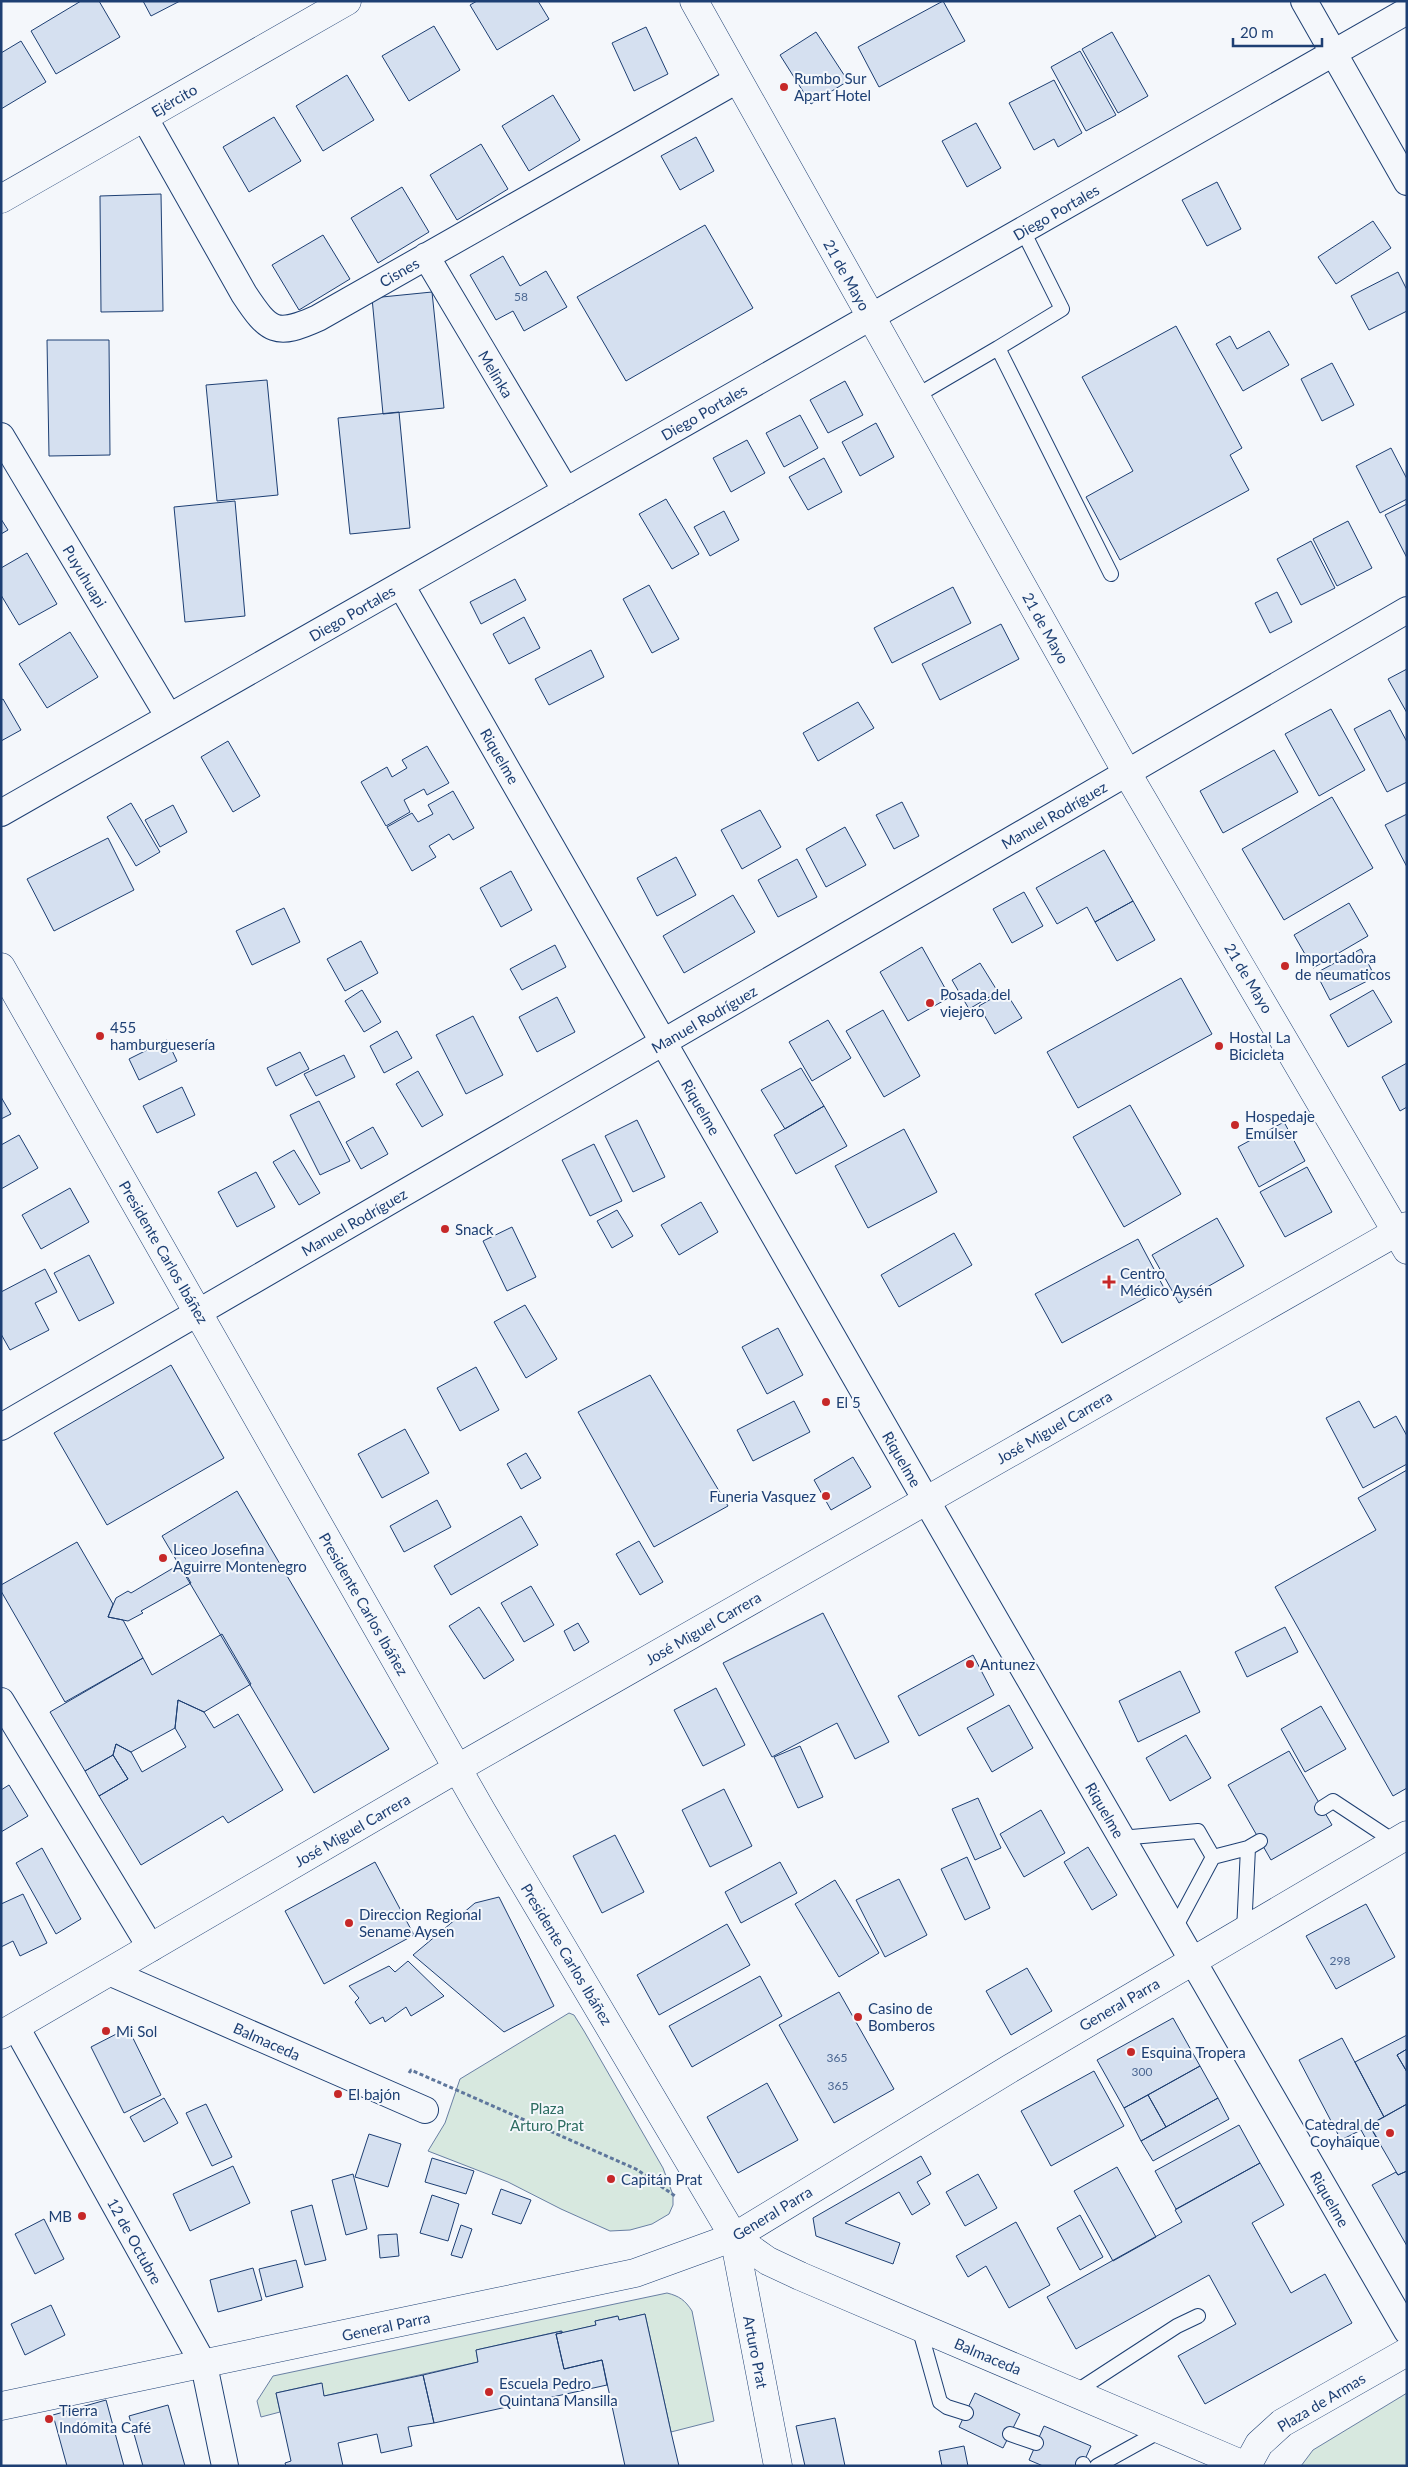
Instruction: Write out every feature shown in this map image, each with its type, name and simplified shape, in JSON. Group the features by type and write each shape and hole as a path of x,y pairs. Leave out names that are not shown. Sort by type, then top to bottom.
{"street":[{"name":"Ejército","path":"1,199 347,1"},
{"name":"21 de Mayo","path":"694,1 1127,773 1403,1235"},
{"path":"1304,1 1407,182"},
{"name":"Diego Portales","path":"1,813 1407,11"},
{"name":"Cisnes","path":"144,117 244,294 258,315 271,328 297,327 318,318 737,80"},
{"name":"Melinka","path":"426,256 566,491"},
{"name":"Puyuhuapi","path":"1,436 169,717"},
{"name":"Riquelme","path":"401,585 1192,1962 1407,2331"},
{"name":"Manuel Rodríguez","path":"1,1427 1407,610"},
{"name":"Presidente Carlos Ibáñez","path":"1,967 458,1768 734,2237"},
{"name":"José Miguel Carrera","path":"9,2031 458,1768 926,1500 1403,1235"},
{"path":"1,1701 151,1948"},
{"name":"General Parra","path":"1,2406 204,2365 635,2272 734,2237 1011,2068 1401,1839"},
{"name":"Balmaceda","path":"109,1972 425,2110"},
{"name":"12 de Octubre","path":"9,2031 204,2365 225,2466"},
{"name":"Balmaceda","path":"734,2237 768,2261 1247,2466"},
{"name":"Arturo Prat","path":"734,2237 778,2466"},
{"name":"Plaza de Armas","path":"1247,2466 1259,2444 1282,2423 1407,2352"}],"lane":[{"path":"916,396 1062,309 1023,230"},
{"path":"998,348 1111,574"},
{"path":"1322,1808 1333,1801 1401,1839"},
{"path":"1121,1838 1198,1831 1213,1857"},
{"path":"1174,1930 1213,1857 1248,1848 1260,1841"},
{"path":"1244,1931 1248,1848"},
{"path":"1074,2392 1177,2326 1198,2316"},
{"path":"919,2327 940,2402 947,2407 966,2413"},
{"path":"1088,2465 1162,2430"},
{"path":"1010,2434 1036,2443"}],"path":[{"path":"397,2098 411,2070 636,2169 677,2198"}],"green space":[{"name":"Plaza Arturo Prat","path":"569,2013 574,2015 584,2031 663,2168 673,2195 673,2205 669,2214 652,2224 630,2230 610,2231 508,2182 428,2151 445,2123 460,2079"},
{"path":"667,2293 681,2299 692,2311 714,2421 671,2432 645,2314 619,2320 617,2316 595,2321 596,2325 476,2350 478,2362 324,2396 321,2383 276,2393 280,2412 261,2417 257,2401 273,2376"},
{"path":"1407,2393 1407,2466 1301,2466 1313,2450"}],"building":[{"path":"81,1 99,1 120,37 56,74 31,31"},
{"path":"143,1 180,1 151,16"},
{"path":"477,1 538,1 549,19 497,50 470,5"},
{"path":"943,1 965,41 879,87 858,47"},
{"path":"434,26 460,70 409,101 382,56"},
{"path":"646,27 668,74 634,91 612,43"},
{"path":"816,32 848,81 811,104 780,55"},
{"path":"1112,32 1148,96 1118,113 1082,49"},
{"path":"21,41 46,82 1,109 1,53"},
{"path":"1080,51 1116,115 1086,131 1051,67"},
{"path":"347,75 374,120 323,151 296,106"},
{"path":"1054,80 1082,133 1058,147 1054,139 1034,150 1009,103"},
{"path":"553,95 580,140 529,171 502,126"},
{"path":"274,117 301,161 249,192 223,147"},
{"path":"976,123 1001,168 967,187 942,141"},
{"path":"696,137 714,171 680,190 661,156"},
{"path":"481,144 508,189 457,220 430,175"},
{"path":"1217,182 1241,229 1207,246 1182,200"},
{"path":"402,187 429,232 378,263 351,218"},
{"path":"161,194 163,311 101,312 100,196"},
{"path":"1373,221 1391,248 1336,284 1318,257"},
{"path":"705,225 753,308 626,381 577,297"},
{"path":"323,235 350,279 299,310 272,265"},
{"path":"503,256 520,286 546,271 567,307 524,331 513,311 496,320 470,275"},
{"path":"1398,272 1407,290 1407,311 1369,330 1351,296"},
{"path":"432,292 444,408 383,414 372,298"},
{"path":"1176,326 1242,448 1230,455 1249,490 1120,560 1086,497 1133,471 1082,377"},
{"path":"1269,331 1289,365 1243,391 1216,344 1230,336 1237,349"},
{"path":"47,340 109,340 110,455 49,456"},
{"path":"1332,363 1354,405 1322,421 1301,379"},
{"path":"267,380 278,495 217,501 206,385"},
{"path":"845,381 863,415 828,433 810,400"},
{"path":"399,412 410,528 350,534 338,418"},
{"path":"800,415 818,448 784,467 766,433"},
{"path":"876,423 894,457 860,476 842,442"},
{"path":"747,440 765,473 731,492 713,458"},
{"path":"1391,448 1407,479 1407,499 1380,513 1356,466"},
{"path":"824,458 842,492 808,510 789,477"},
{"path":"666,499 699,554 672,569 639,514"},
{"path":"235,501 245,616 185,622 174,507"},
{"path":"1407,504 1407,558 1385,515"},
{"path":"724,511 739,540 710,556 694,527"},
{"path":"1,519 8,530 1,534"},
{"path":"1348,521 1372,568 1337,586 1313,539"},
{"path":"1311,541 1335,588 1301,605 1277,559"},
{"path":"27,553 57,604 19,625 1,595 1,568"},
{"path":"515,579 526,600 481,624 470,602"},
{"path":"649,585 679,639 652,653 623,599"},
{"path":"953,587 971,623 892,663 874,628"},
{"path":"1277,592 1292,622 1270,633 1255,603"},
{"path":"524,617 540,648 509,664 493,634"},
{"path":"1001,624 1019,659 940,700 922,664"},
{"path":"70,632 98,677 47,708 19,664"},
{"path":"591,650 604,677 549,705 535,679"},
{"path":"1407,669 1407,713 1388,679"},
{"path":"3,699 21,730 1,741 1,700"},
{"path":"858,702 874,728 818,761 803,733"},
{"path":"1331,709 1365,770 1319,796 1285,734"},
{"path":"1390,710 1407,742 1407,782 1387,792 1354,729"},
{"path":"228,741 260,796 233,812 201,757"},
{"path":"427,746 449,783 427,795 424,789 404,800 410,812 386,826 361,782 387,767 392,777 407,768 402,760"},
{"path":"1274,750 1298,792 1223,833 1200,791"},
{"path":"453,791 474,828 453,840 449,834 429,846 436,857 412,871 387,827 412,813 418,822 433,814 428,805"},
{"path":"1332,797 1373,868 1284,920 1242,849"},
{"path":"902,802 919,836 894,849 876,815"},
{"path":"131,803 160,852 136,866 107,817"},
{"path":"173,805 187,832 160,847 145,820"},
{"path":"760,810 781,847 742,869 721,830"},
{"path":"1407,814 1407,867 1385,825"},
{"path":"845,827 866,865 826,887 806,849"},
{"path":"108,838 134,890 54,931 27,879"},
{"path":"1104,850 1133,901 1095,922 1087,907 1057,924 1036,888"},
{"path":"676,857 696,895 657,916 637,878"},
{"path":"797,859 817,897 778,917 758,880"},
{"path":"511,871 532,910 501,927 480,888"},
{"path":"1024,892 1043,926 1012,943 993,909"},
{"path":"733,895 755,932 684,973 663,936"},
{"path":"1133,901 1155,940 1117,961 1095,922"},
{"path":"1349,903 1368,936 1313,968 1294,935"},
{"path":"284,908 300,942 252,965 236,931"},
{"path":"361,941 378,973 345,991 327,959"},
{"path":"555,945 566,967 522,990 510,969"},
{"path":"922,947 950,997 908,1021 880,972"},
{"path":"1361,949 1375,977 1330,1000 1316,973"},
{"path":"980,963 998,992 969,1009 952,980"},
{"path":"1181,978 1212,1034 1078,1108 1047,1052"},
{"path":"362,990 381,1022 364,1032 345,1001"},
{"path":"1373,990 1392,1022 1348,1047 1330,1015"},
{"path":"1005,991 1022,1018 995,1034 979,1006"},
{"path":"557,997 575,1032 537,1052 519,1017"},
{"path":"883,1010 920,1076 884,1097 846,1031"},
{"path":"473,1016 503,1075 466,1094 436,1035"},
{"path":"828,1020 851,1058 812,1081 789,1042"},
{"path":"397,1031 412,1058 384,1073 370,1046"},
{"path":"167,1040 177,1061 139,1080 129,1059"},
{"path":"300,1052 309,1069 276,1086 267,1068"},
{"path":"344,1055 355,1077 316,1096 304,1074"},
{"path":"1407,1063 1407,1107 1400,1111 1382,1077"},
{"path":"801,1068 824,1106 785,1129 761,1090"},
{"path":"418,1071 443,1115 422,1127 396,1084"},
{"path":"182,1087 195,1115 157,1133 143,1106"},
{"path":"1,1097 11,1114 1,1119"},
{"path":"319,1101 350,1161 320,1175 290,1115"},
{"path":"1130,1105 1181,1194 1124,1227 1073,1137"},
{"path":"824,1106 847,1146 796,1174 774,1135"},
{"path":"637,1120 665,1177 633,1192 605,1136"},
{"path":"1284,1122 1305,1161 1259,1187 1238,1147"},
{"path":"373,1127 388,1154 361,1169 346,1142"},
{"path":"904,1129 937,1192 868,1228 835,1166"},
{"path":"19,1135 38,1168 1,1189 1,1145"},
{"path":"594,1144 622,1201 590,1216 562,1160"},
{"path":"294,1150 320,1193 299,1205 273,1162"},
{"path":"1307,1167 1332,1212 1285,1237 1260,1192"},
{"path":"256,1172 275,1207 237,1227 218,1192"},
{"path":"70,1188 89,1222 41,1249 22,1215"},
{"path":"701,1202 718,1232 679,1255 661,1225"},
{"path":"617,1210 633,1236 612,1248 597,1221"},
{"path":"1217,1218 1244,1266 1179,1303 1152,1255"},
{"path":"512,1227 536,1277 507,1291 483,1241"},
{"path":"954,1233 972,1265 899,1307 881,1275"},
{"path":"1138,1239 1164,1288 1062,1343 1035,1294"},
{"path":"89,1255 114,1303 79,1321 54,1273"},
{"path":"45,1269 57,1292 35,1303 49,1330 10,1350 1,1334 1,1292"},
{"path":"525,1305 557,1359 526,1378 494,1322"},
{"path":"778,1328 803,1375 767,1394 742,1347"},
{"path":"171,1365 224,1458 107,1525 54,1433"},
{"path":"476,1367 499,1410 460,1431 437,1388"},
{"path":"650,1375 728,1506 654,1547 578,1412"},
{"path":"794,1401 810,1432 753,1461 737,1430"},
{"path":"1359,1401 1374,1428 1396,1416 1407,1436 1407,1464 1363,1488 1326,1418"},
{"path":"405,1429 429,1473 382,1498 358,1454"},
{"path":"526,1453 541,1478 521,1489 507,1464"},
{"path":"853,1457 871,1487 831,1510 814,1480"},
{"path":"1407,1470 1407,1788 1393,1796 1275,1587 1376,1530 1358,1498"},
{"path":"237,1491 389,1749 314,1793 162,1536"},
{"path":"437,1500 451,1527 404,1552 390,1526"},
{"path":"521,1516 538,1545 451,1595 434,1566"},
{"path":"639,1541 663,1582 640,1595 616,1554"},
{"path":"77,1542 113,1604 108,1617 123,1620 143,1658 65,1702 1,1591 1,1585"},
{"path":"180,1564 191,1583 141,1611 143,1613 128,1621 108,1617 116,1598 128,1591 131,1593"},
{"path":"531,1586 554,1625 524,1642 501,1603"},
{"path":"479,1607 514,1660 484,1679 449,1626"},
{"path":"823,1613 889,1742 855,1759 837,1723 772,1757 723,1663"},
{"path":"578,1623 589,1642 574,1651 564,1631"},
{"path":"1285,1627 1298,1652 1247,1677 1235,1652"},
{"path":"222,1634 251,1684 204,1712 178,1700 175,1728 131,1752 116,1744 113,1755 85,1771 50,1712 143,1658 152,1675"},
{"path":"973,1655 994,1695 919,1736 898,1696"},
{"path":"1180,1671 1200,1712 1138,1742 1119,1701"},
{"path":"716,1688 745,1745 703,1766 674,1710"},
{"path":"178,1700 204,1712 214,1728 238,1714 283,1790 228,1823 223,1816 141,1865 99,1796 128,1779 113,1755 116,1744 131,1752 142,1772 186,1747 175,1728"},
{"path":"1009,1705 1033,1748 992,1772 967,1728"},
{"path":"1321,1706 1346,1749 1305,1772 1281,1729"},
{"path":"1186,1735 1211,1778 1170,1801 1146,1758"},
{"path":"800,1746 823,1797 798,1808 774,1757"},
{"path":"1289,1751 1332,1825 1271,1860 1228,1785"},
{"path":"113,1755 128,1779 99,1796 85,1771"},
{"path":"9,1785 28,1816 1,1832 1,1790"},
{"path":"724,1789 752,1846 710,1867 682,1810"},
{"path":"978,1798 1001,1848 975,1860 952,1809"},
{"path":"1041,1810 1065,1853 1024,1877 1000,1834"},
{"path":"615,1835 644,1892 602,1913 573,1856"},
{"path":"1088,1847 1117,1895 1092,1910 1064,1862"},
{"path":"42,1848 81,1919 56,1934 16,1863"},
{"path":"967,1857 990,1908 965,1920 941,1869"},
{"name":"Direccion Regional Sename Aysen","path":"375,1862 414,1935 324,1984 285,1911"},
{"path":"780,1862 797,1893 741,1923 725,1892"},
{"path":"899,1879 927,1935 885,1957 856,1900"},
{"path":"835,1880 879,1953 839,1977 795,1904"},
{"path":"23,1894 47,1943 20,1956 13,1941 1,1947 1,1904"},
{"path":"499,1897 554,2006 504,2032 413,1955 475,1903"},
{"path":"1366,1904 1395,1957 1336,1989 1306,1936"},
{"path":"727,1924 750,1965 659,2015 637,1975"},
{"path":"408,1961 444,1996 411,2016 406,2007 385,2022 383,2017 370,2024 355,2002 359,1998 349,1986 389,1966 395,1972"},
{"path":"1027,1968 1052,2011 1011,2035 986,1991"},
{"path":"760,1976 782,2016 692,2067 669,2026"},
{"path":"839,1992 894,2089 834,2123 779,2025"},
{"path":"1173,2018 1200,2066 1124,2108 1097,2060"},
{"path":"128,2028 161,2095 124,2113 91,2047"},
{"path":"1407,2035 1407,2049 1397,2055 1407,2072 1407,2104 1384,2117 1355,2062"},
{"path":"1342,2038 1384,2117 1369,2125 1379,2141 1370,2146 1361,2130 1341,2140 1299,2060"},
{"path":"1407,2049 1407,2072 1397,2055"},
{"path":"1200,2066 1218,2098 1166,2127 1148,2095"},
{"path":"1094,2071 1124,2126 1051,2166 1021,2111"},
{"path":"767,2083 798,2140 738,2173 707,2117"},
{"path":"1148,2095 1166,2127 1141,2141 1124,2108"},
{"path":"164,2098 178,2123 144,2142 130,2117"},
{"path":"1218,2098 1229,2119 1153,2161 1141,2141"},
{"path":"206,2104 232,2157 212,2166 186,2113"},
{"name":"Catedral de Coyhaique","path":"1407,2104 1407,2171 1398,2175 1369,2125"},
{"path":"1239,2125 1260,2163 1176,2209 1155,2171"},
{"path":"369,2134 401,2144 388,2187 355,2177"},
{"path":"921,2156 931,2174 917,2182 930,2204 912,2215 899,2192 845,2223 900,2243 893,2264 816,2236 813,2218"},
{"path":"432,2158 474,2171 466,2194 425,2182"},
{"path":"1260,2163 1284,2205 1252,2223 1291,2293 1325,2274 1352,2323 1205,2404 1178,2356 1236,2324 1209,2275 1076,2349 1047,2297 1182,2222 1175,2210"},
{"path":"233,2166 250,2203 190,2231 173,2194"},
{"path":"1117,2167 1156,2237 1113,2261 1074,2191"},
{"path":"1407,2171 1407,2246 1372,2185 1396,2172 1398,2175"},
{"path":"353,2174 367,2229 346,2235 332,2180"},
{"path":"978,2174 997,2208 965,2226 946,2192"},
{"path":"501,2189 531,2200 521,2224 492,2214"},
{"path":"432,2195 459,2204 448,2241 420,2233"},
{"path":"312,2205 326,2260 305,2265 291,2211"},
{"path":"1080,2215 1103,2257 1080,2270 1057,2228"},
{"path":"44,2219 64,2259 35,2274 15,2234"},
{"path":"1016,2222 1050,2285 1009,2308 986,2266 968,2277 956,2256"},
{"path":"461,2225 472,2229 462,2258 451,2255"},
{"path":"397,2234 399,2256 380,2258 378,2235"},
{"path":"296,2260 303,2287 266,2297 259,2269"},
{"path":"253,2268 262,2300 218,2312 210,2280"},
{"path":"51,2305 65,2335 25,2355 11,2324"},
{"path":"645,2314 679,2466 625,2466 602,2360 564,2369 556,2334 596,2325 595,2321 618,2316 619,2320"},
{"path":"562,2331 562,2333 556,2334 564,2369 602,2360 607,2385 434,2423 423,2375 478,2362 476,2350"},
{"path":"423,2375 434,2423 408,2427 412,2446 381,2453 377,2434 338,2443 343,2466 286,2466 285,2463 291,2461 276,2393 322,2383 324,2396"},
{"path":"975,2393 1020,2414 1003,2448 959,2427"},
{"path":"106,2400 124,2466 67,2466 53,2415"},
{"path":"168,2405 185,2466 143,2466 129,2416"},
{"path":"835,2418 845,2466 805,2466 796,2426"},
{"path":"1044,2426 1091,2446 1082,2466 1043,2466 1029,2460"},
{"path":"964,2446 968,2466 942,2466 939,2451"}],"place":[{"name":"Rumbo Sur Apart Hotel","path":"784,87"},
{"name":"Importadora de neumaticos","path":"1285,966"},
{"name":"Posada del viejero","path":"930,1003"},
{"name":"455 hamburguesería","path":"100,1036"},
{"name":"Hostal La Bicicleta","path":"1219,1046"},
{"name":"Hospedaje Emulser","path":"1235,1125"},
{"name":"Snack","path":"445,1229"},
{"name":"Centro Médico Aysén","path":"1109,1282"},
{"name":"El 5","path":"826,1402"},
{"name":"Funeria Vasquez","path":"826,1496"},
{"name":"Liceo Josefina Aguirre Montenegro","path":"163,1558"},
{"name":"Antunez","path":"970,1664"},
{"name":"Direccion Regional Sename Aysen","path":"349,1923"},
{"name":"Casino de Bomberos","path":"858,2017"},
{"name":"Mi Sol","path":"106,2031"},
{"name":"Esquina Tropera","path":"1131,2052"},
{"name":"El bajón","path":"338,2094"},
{"name":"Catedral de Coyhaique","path":"1390,2133"},
{"name":"Capitán Prat","path":"611,2179"},
{"name":"MB","path":"82,2216"},
{"name":"Escuela Pedro Quintana Mansilla","path":"489,2392"},
{"name":"Tierra Indómita Café","path":"49,2419"}]}
